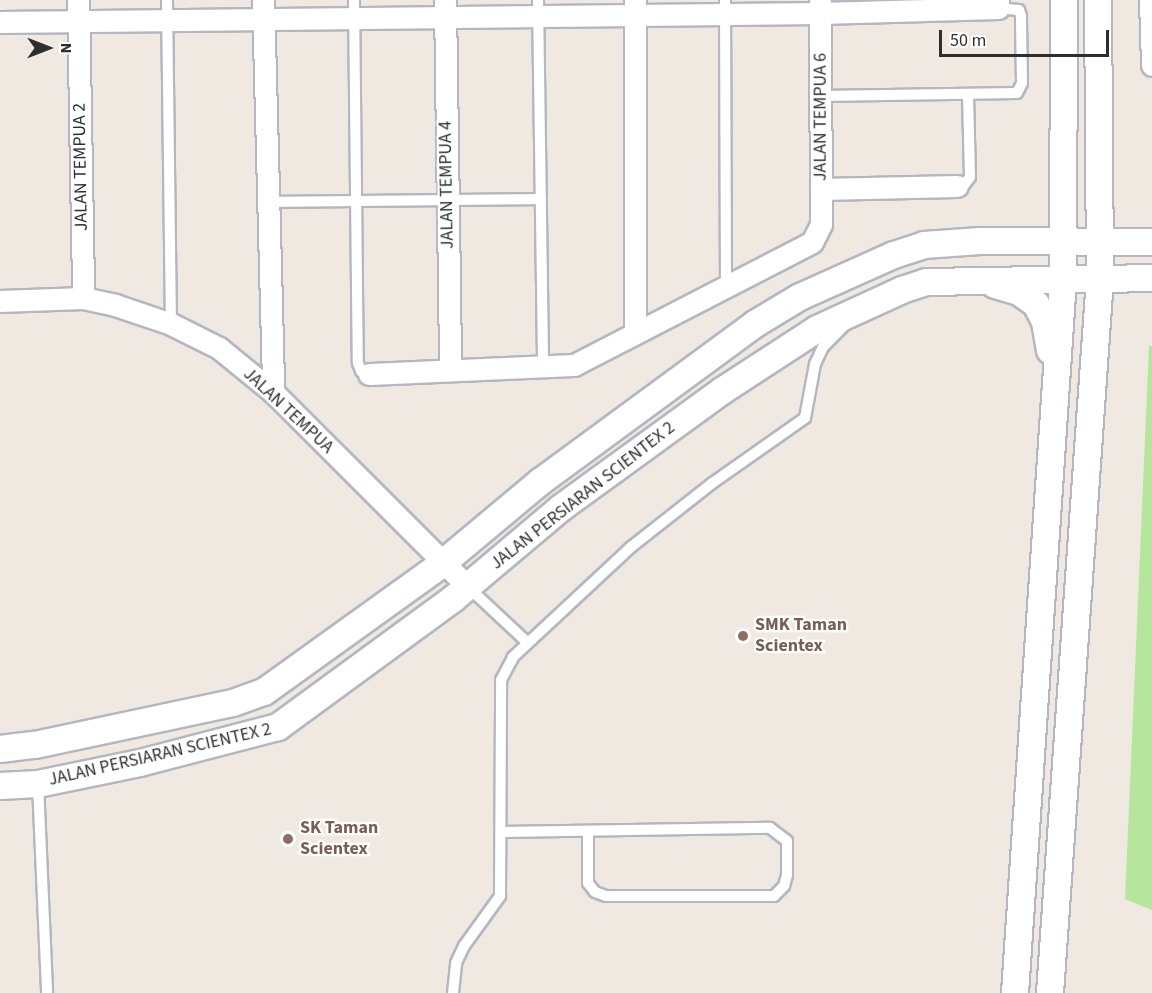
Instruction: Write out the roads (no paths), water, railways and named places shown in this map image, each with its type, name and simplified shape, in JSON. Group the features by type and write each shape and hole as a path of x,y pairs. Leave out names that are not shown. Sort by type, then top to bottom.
{"street":[{"name":"JALAN TEMPUA 2","path":"78,0 82,298"},
{"path":"1015,993 1063,279 1064,0"},
{"path":"1050,993 1100,278 1098,0"},
{"path":"1150,0 1152,65"},
{"path":"0,22 78,21 167,10 998,4"},
{"name":"JALAN TEMPUA 6","path":"726,288 812,242 819,234 821,189 820,6"},
{"path":"635,7 635,331"},
{"path":"263,9 273,392"},
{"name":"JALAN TEMPUA 4","path":"445,9 450,370"},
{"path":"821,189 957,186"},
{"name":"JALAN PERSIARAN SCIENTEX 2","path":"0,749 35,746 233,703 264,692 442,564 540,482 755,324 800,297 894,255 924,245 1152,242"},
{"name":"JALAN PERSIARAN SCIENTEX 2","path":"0,786 38,783 140,763 278,727 468,586 561,508 722,391 817,330 876,302 927,282 1152,278"},
{"path":"980,280 1018,292 1036,304 1049,337 1055,401"},
{"path":"369,374 574,364 635,331 663,322 726,288"},
{"name":"JALAN TEMPUA","path":"0,301 82,298 171,324 219,348 273,392 442,564 468,586"}],"lane":[{"path":"821,96 968,94 1020,90 1021,16 1019,10 998,4"},
{"path":"725,7 726,288"},
{"path":"538,8 543,366"},
{"path":"354,9 358,363 361,370 369,374"},
{"path":"167,10 171,324"},
{"path":"957,186 969,177 968,94"},
{"path":"268,202 541,199"},
{"path":"453,993 456,963 464,946 500,896 501,680 513,657 631,548 711,484 805,418 815,364 823,347 876,302"},
{"path":"468,586 528,643"},
{"path":"38,783 47,993"},
{"path":"502,832 771,828 787,841 787,875 784,886 774,896 606,896 595,892 588,883 588,831"}],"place":[{"name":"SMK Taman Scientex","path":"743,636"},
{"name":"SK Taman Scientex","path":"288,839"}]}
